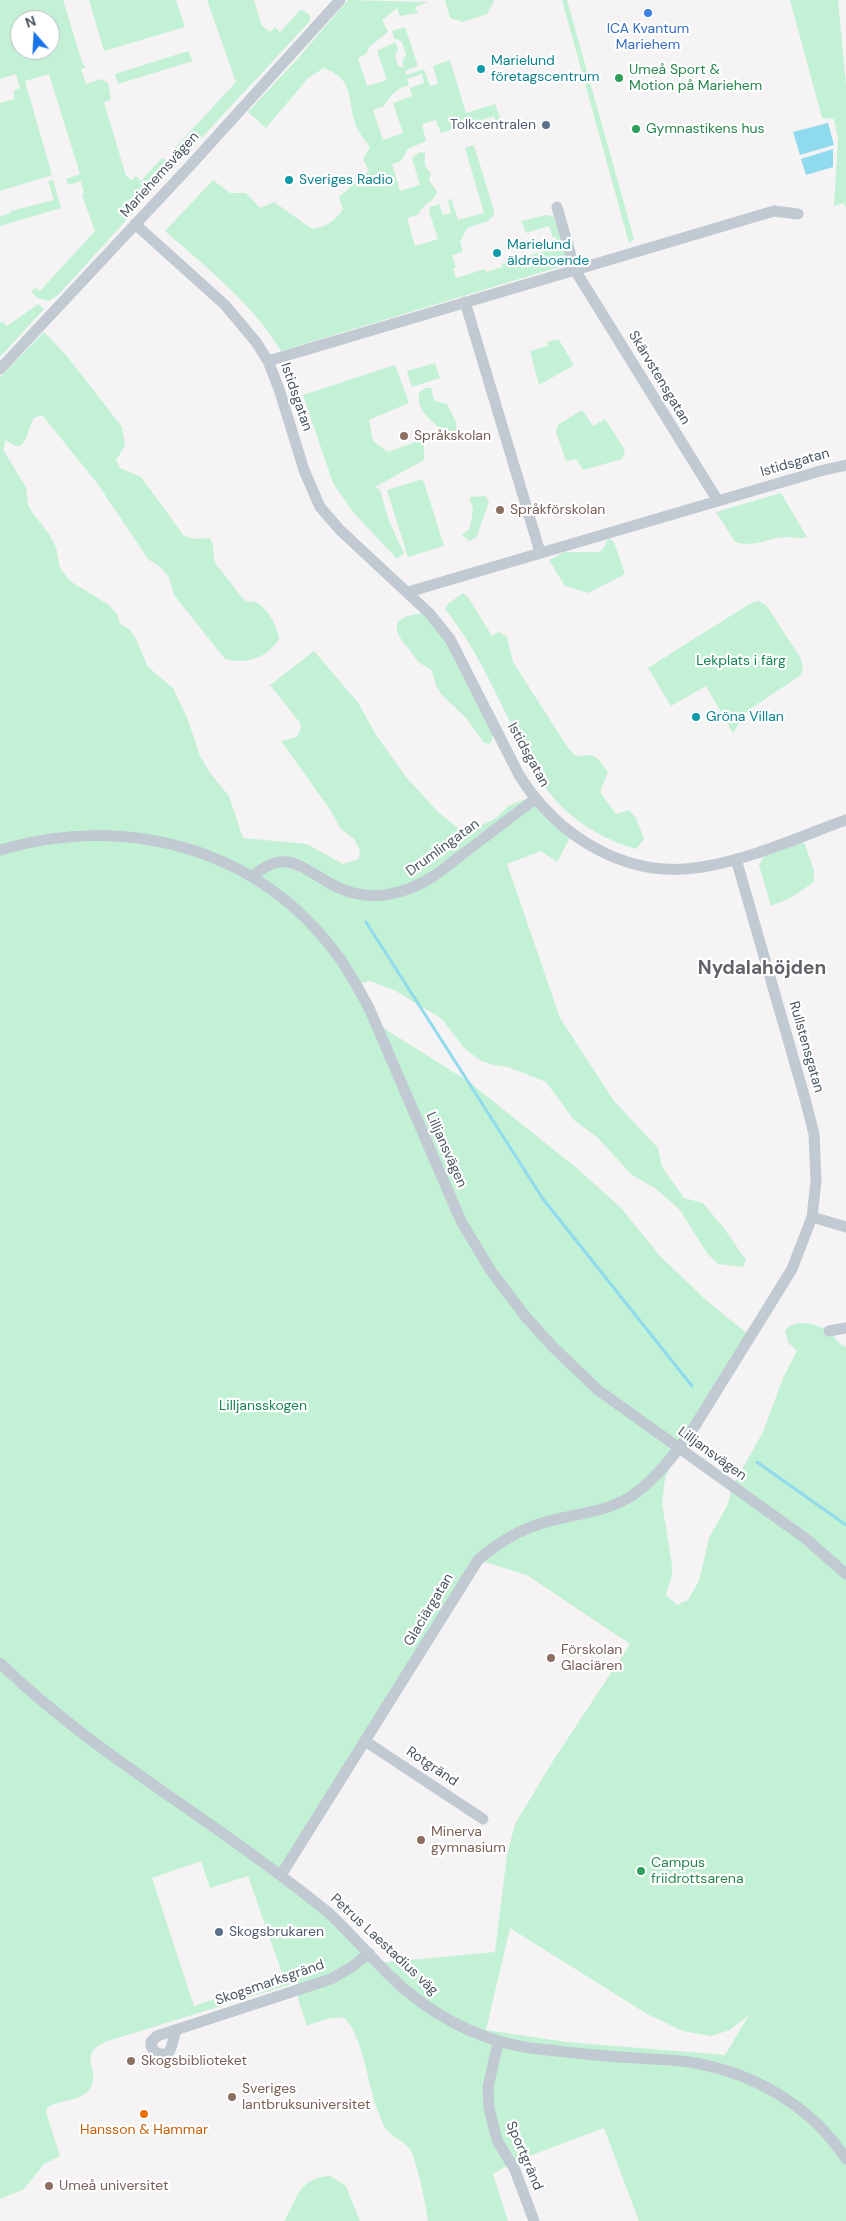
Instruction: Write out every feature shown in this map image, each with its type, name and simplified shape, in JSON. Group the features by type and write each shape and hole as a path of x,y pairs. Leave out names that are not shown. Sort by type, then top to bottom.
{"street":[{"name":"Mariehemsvägen","path":"0,369 340,0"},
{"name":"Skärvstensgatan","path":"557,207 575,270 718,501"},
{"path":"268,361 774,211 798,214"},
{"name":"Istidsgatan","path":"135,224 236,317 256,342 268,361 283,400 308,483 320,507 352,542 429,613 450,639 515,767 535,799 555,821 592,848 611,857 650,867 668,869 702,867 736,860 846,820"},
{"path":"465,302 540,552"},
{"name":"Istidsgatan","path":"408,592 540,552 846,465"},
{"name":"Drumlingatan","path":"252,877 267,865 278,862 292,863 307,868 340,889 380,896 400,893 416,887 434,876 535,799"},
{"name":"Lilljansvägen","path":"0,850 63,836 102,834 143,838 207,855 252,877 300,914 325,939 347,968 368,1008 461,1221 506,1293 547,1341 579,1373 678,1449 805,1538 846,1574"},
{"name":"Rullstensgatan","path":"678,1449 693,1429 792,1268 812,1217 816,1168 814,1134 790,1042 736,860"},
{"path":"812,1217 846,1227"},
{"path":"829,1331 846,1328"},
{"name":"Glaciärgatan","path":"281,1875 478,1560 499,1543 535,1525 580,1515 620,1502 638,1492 678,1449"},
{"name":"Petrus Laestadius väg","path":"0,1663 53,1710 281,1875 330,1915 390,1976 429,2008 461,2027 498,2042 523,2047 687,2062 726,2070 776,2092 801,2109 826,2133 846,2159"},
{"name":"Rotgränd","path":"364,1741 483,1819"},
{"name":"Skogsmarksgränd","path":"176,2031 331,1979 352,1967 369,1953"},
{"name":"Sportgränd","path":"498,2042 488,2087 489,2108 498,2140 515,2170 534,2221"}],"green space":[{"path":"0,0 63,0 83,65 85,65 85,68 81,69 86,84 101,79 108,83 111,100 104,102 126,176 132,180 136,176 141,181 162,158 171,163 172,170 59,294 49,301 38,298 31,292 35,288 40,291 95,231 82,195 84,194 81,181 68,185 66,179 80,174 49,74 25,81 52,175 0,191 0,103 14,99 14,90 20,88 16,74 0,79"},
{"path":"89,0 176,0 185,27 104,51"},
{"path":"207,0 254,0 262,26 270,32 275,27 280,32 301,9 310,15 310,21 194,146 181,153 175,148 236,82"},
{"path":"348,0 428,2 415,7 418,13 400,16 397,8 382,20 388,32 369,47 366,54 358,58 367,86 387,80 377,51 396,42 398,50 395,55 398,66 404,68 402,62 406,55 402,42 394,38 392,31 405,27 418,66 405,71 406,75 424,69 430,86 438,84 433,66 450,60 466,113 495,104 503,126 498,128 494,116 441,133 436,120 422,124 426,141 408,149 400,162 392,164 400,191 420,185 412,158 420,152 425,153 426,166 431,173 429,180 437,192 419,214 407,218 415,246 438,239 429,211 430,207 439,204 443,215 451,213 448,201 451,198 458,220 484,213 465,148 474,145 495,214 488,221 467,228 460,242 463,252 452,255 456,268 453,269 456,278 485,269 486,272 502,267 502,264 530,258 529,256 558,246 556,237 553,238 549,226 526,233 521,221 546,215 554,217 569,264 281,351 257,317 243,302 165,231 213,180 230,193 246,193 260,208 274,202 312,229 326,225 340,213 343,209 339,197 369,171 363,159 370,147 356,126 348,91 341,78 324,68 308,78 266,128 248,112","holes":["422,74 424,83 410,88 412,96 393,103 403,133 383,140 373,110 384,106 394,92 409,85 407,79"]},
{"path":"445,0 494,1 487,14 463,22 450,18"},
{"path":"562,0 567,0 634,239 629,243"},
{"path":"790,0 838,0 846,85 846,209 844,203 834,206 838,138 834,119 822,118"},
{"path":"188,51 193,61 118,84 115,74"},
{"path":"53,180 61,208 0,226 0,216 11,213 11,211 54,200 48,181"},
{"path":"38,304 44,309 0,357 0,323 2,321 7,326"},
{"name":"Lilljansskogen","path":"44,332 66,355 122,427 125,446 116,460 120,468 141,477 184,536 196,539 210,538 218,567 246,601 256,602 269,614 279,639 274,646 262,655 248,660 225,659 174,595 169,577 160,567 148,559 97,483 42,415 34,418 22,444 18,446 13,445 6,440 3,450 26,487 28,504 32,512 49,534 56,547 60,568 70,581 109,605 117,614 120,624 129,629 135,637 148,667 173,688 188,720 200,756 210,773 229,796 243,838 307,844 343,864 359,859 360,850 354,839 340,828 331,811 281,741 297,737 301,728 300,723 270,685 314,651 359,704 376,735 406,777 439,813 457,827 478,827 496,818 508,806 533,796 572,834 557,862 541,851 507,864 560,1018 614,1101 658,1148 662,1167 684,1198 703,1203 723,1227 746,1260 743,1267 718,1264 707,1253 680,1210 655,1188 632,1175 597,1137 575,1121 546,1082 508,1067 481,1061 464,1048 442,1019 394,990 370,981 357,984 374,1022 469,1082 579,1170 621,1208 660,1256 707,1301 750,1336 670,1467 665,1479 662,1503 672,1565 672,1574 666,1595 677,1605 688,1600 699,1581 709,1538 728,1504 732,1487 763,1432 783,1378 797,1351 788,1342 785,1331 794,1324 812,1324 829,1331 840,1344 846,1347 846,2221 639,2221 604,2128 516,2161 493,2174 508,2221 428,2221 413,2156 409,2148 391,2134 383,2123 352,2028 345,2018 326,2019 307,2026 298,1999 298,1982 108,2041 98,2046 92,2052 93,2083 89,2090 80,2097 57,2103 47,2108 46,2112 60,2156 44,2164 24,2189 0,2199 0,377","holes":["478,1560 527,1575 630,1644 553,1761 515,1824 507,1855 495,1952 378,1963 281,1875","201,1861 210,1888 248,1876 283,1976 194,2006 152,1878","510,1928 647,2014 683,2031 711,2036 730,2030 749,2015 725,2055 566,2042 486,2030"]},
{"path":"559,340 574,365 539,385 530,351 548,346 547,342"},
{"path":"435,363 440,378 412,387 407,371"},
{"path":"395,365 409,403 369,420 373,441 388,452 424,439 424,460 375,487 380,490 389,521 404,553 397,559 353,512 333,483 303,395"},
{"path":"425,388 431,388 434,400 447,404 456,422 457,435 448,440 445,439 442,432 421,408 419,393"},
{"path":"582,410 593,426 605,419 625,450 622,459 583,470 576,459 566,461 556,432 558,425"},
{"path":"423,479 444,546 408,557 387,490"},
{"path":"781,493 807,537 780,537 750,544 735,542 716,512"},
{"path":"485,496 489,502 476,538 469,541 462,535 470,528 473,509 469,497"},
{"path":"608,538 614,542 625,574 588,593 565,586 549,560 565,552 600,552"},
{"path":"463,593 468,597 492,636 499,632 507,637 513,662 568,748 576,756 592,755 598,759 608,772 600,792 616,814 629,810 636,818 644,839 636,849 611,840 588,827 566,811 548,791 528,758 476,655 445,609 448,604"},
{"name":"Lekplats i färg","path":"758,601 766,605 800,657 803,667 801,675 747,711 733,733 706,686 671,706 648,668 751,603"},
{"path":"429,613 496,730 490,744 484,743 467,719 442,695 436,686 432,671 417,660 397,631 399,621 404,618 411,615"},
{"path":"802,842 805,844 814,871 814,882 792,897 771,906 759,865 764,857"},
{"path":"330,2176 346,2186 360,2221 284,2221 296,2197 305,2185 319,2178"}],"water":[{"path":"828,123 834,145 800,155 793,132"},
{"path":"833,149 833,167 806,175 801,159"}],"waterway":[{"path":"366,922 543,1199 692,1386"},
{"path":"757,1462 846,1525"}],"place":[{"name":"ICA Kvantum Mariehem","path":"648,13"},
{"name":"Marielund företagscentrum","path":"481,69"},
{"name":"Umeå Sport & Motion på Mariehem","path":"619,78"},
{"name":"Tolkcentralen","path":"546,125"},
{"name":"Gymnastikens hus","path":"636,129"},
{"name":"Sveriges Radio","path":"289,180"},
{"name":"Marielund äldreboende","path":"497,253"},
{"name":"Språkskolan","path":"404,436"},
{"name":"Språkförskolan","path":"500,510"},
{"name":"Gröna Villan","path":"696,717"},
{"name":"Förskolan Glaciären","path":"551,1658"},
{"name":"Minerva gymnasium","path":"421,1840"},
{"name":"Campus friidrottsarena","path":"641,1871"},
{"name":"Skogsbrukaren","path":"219,1932"},
{"name":"Skogsbiblioteket","path":"131,2061"},
{"name":"Sveriges lantbruksuniversitet","path":"232,2097"},
{"name":"Hansson & Hammar","path":"144,2114"},
{"name":"Umeå universitet","path":"49,2186"}],"district":[{"name":"Nydalahöjden","path":"762,969"}]}
